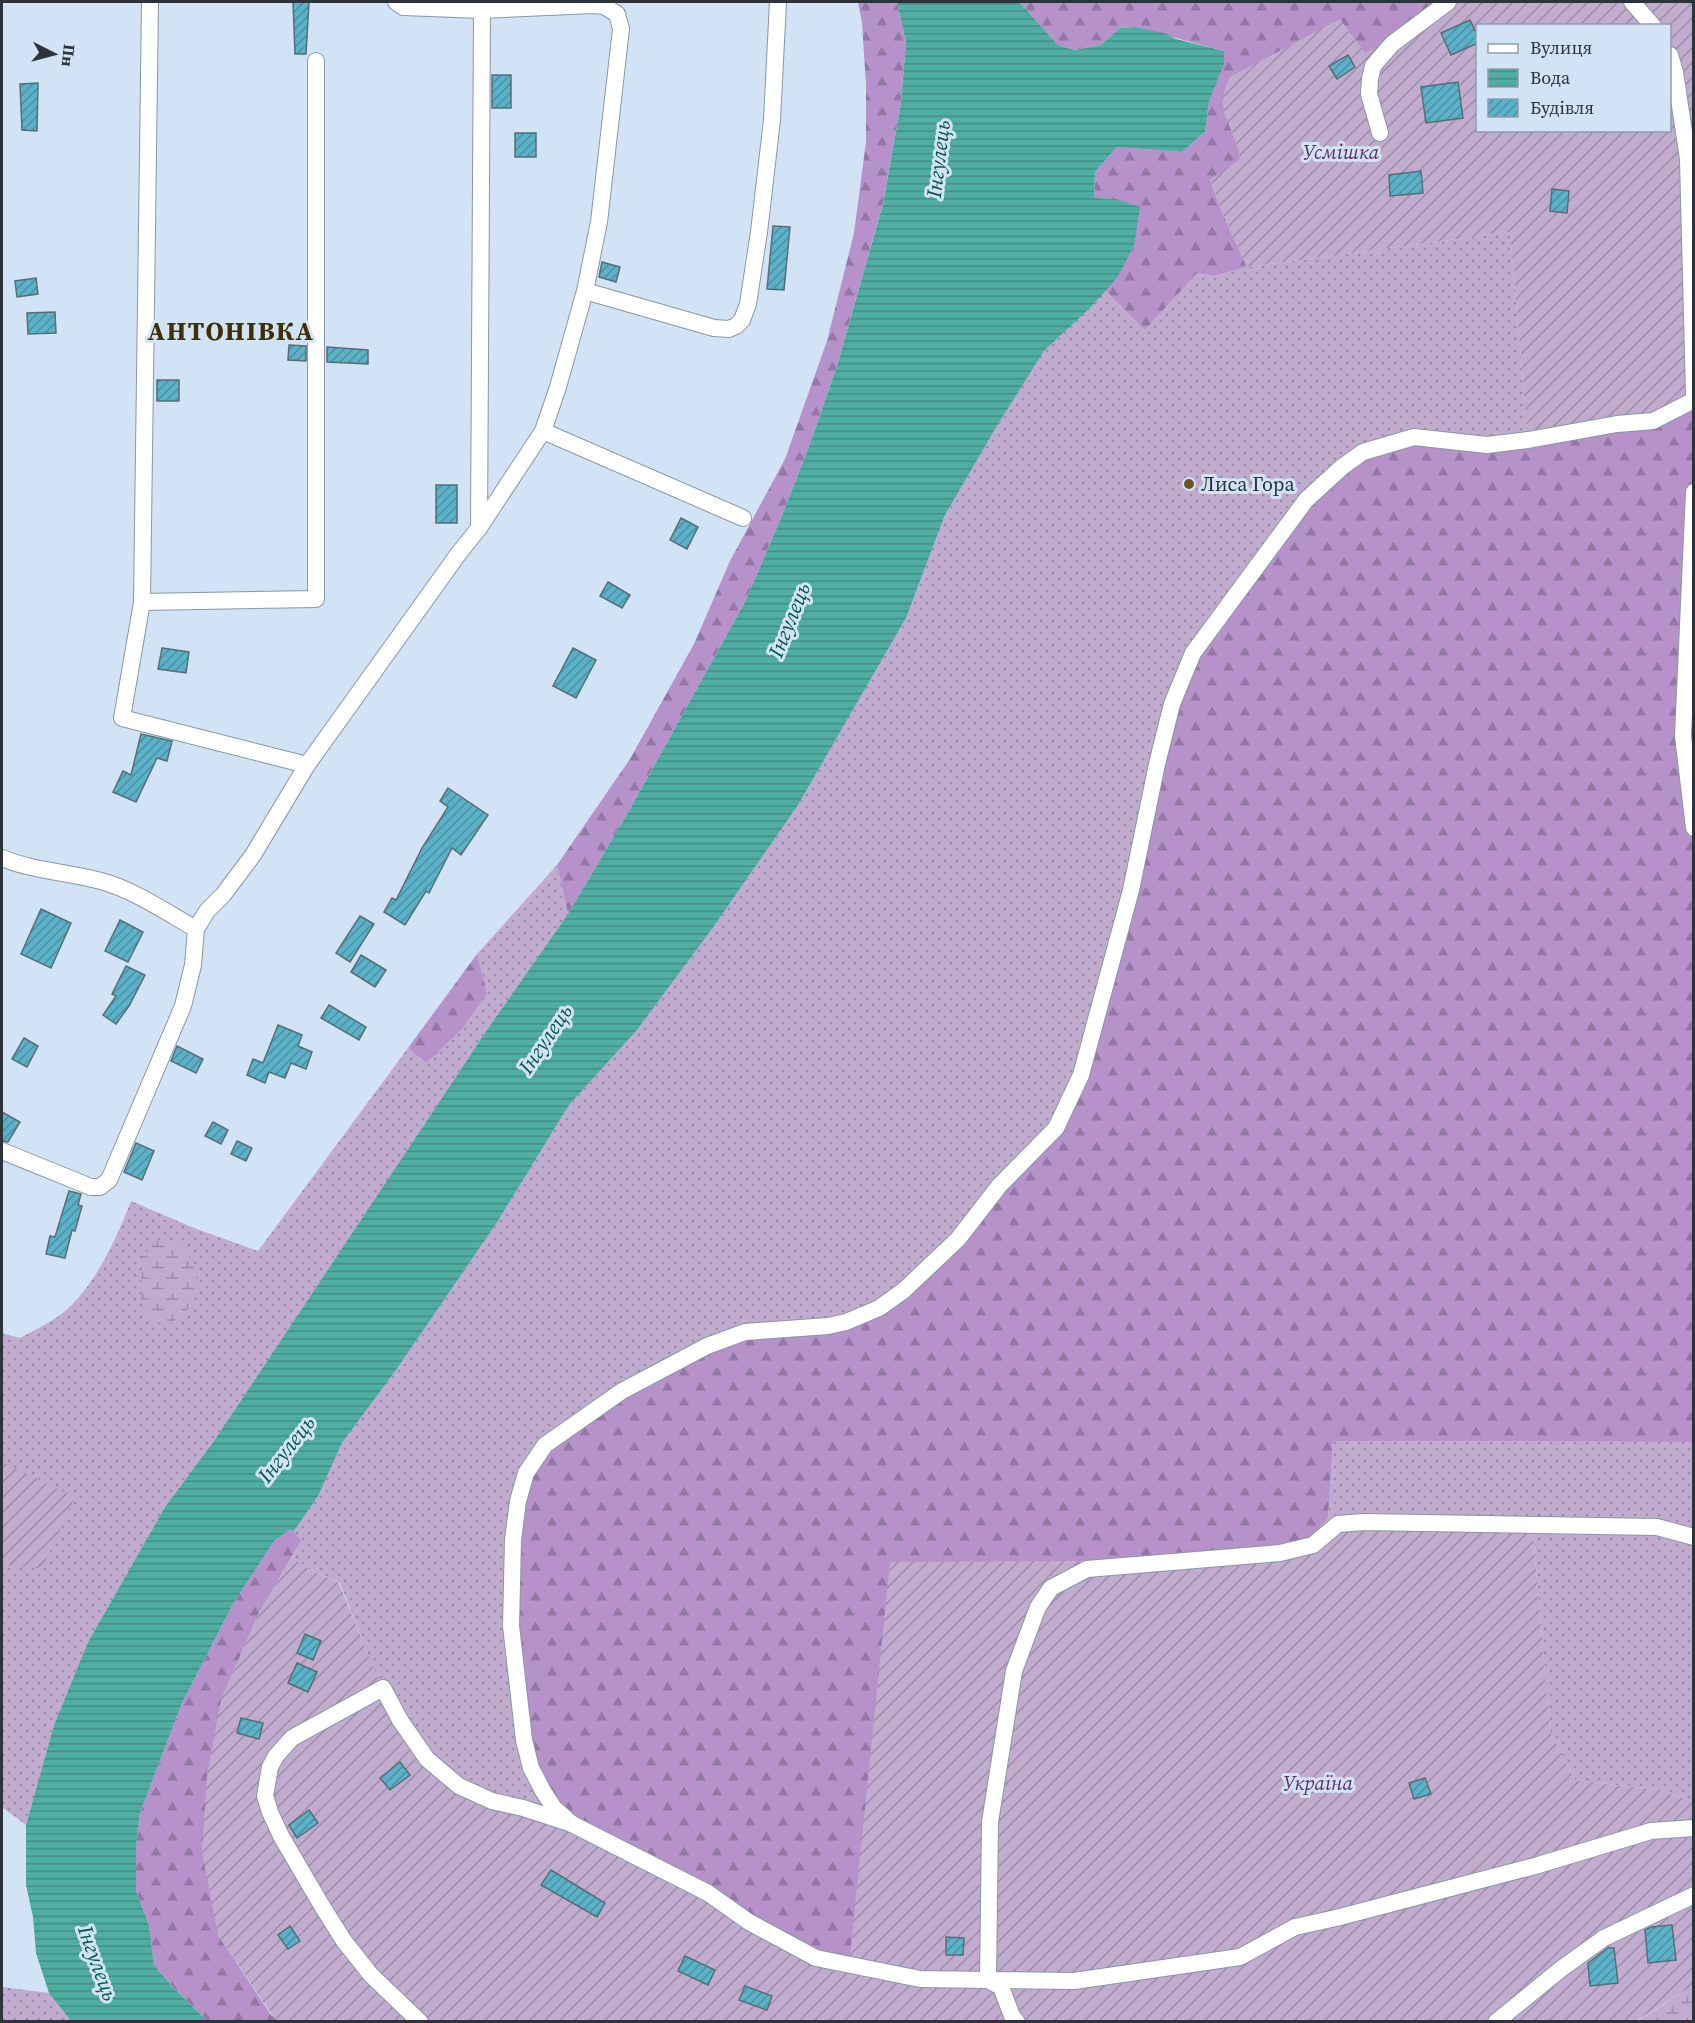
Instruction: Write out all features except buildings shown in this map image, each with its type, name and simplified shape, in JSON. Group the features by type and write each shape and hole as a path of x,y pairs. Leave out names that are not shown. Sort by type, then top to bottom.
{"street":[{"path":"150,2 142,602 122,718 307,765"},
{"path":"2,1151 91,1187 100,1187 109,1180 183,1006 193,965 196,929 207,911 223,895 253,855 307,765 479,528 543,430 585,291 599,222 621,29 617,14 604,6 594,5 482,10 403,8 396,2"},
{"path":"585,291 714,328 729,329 742,320 748,304 759,232 772,120 778,2"},
{"path":"1380,133 1369,94 1373,66 1392,44 1448,2"},
{"path":"1632,2 1651,24"},
{"path":"479,528 482,10"},
{"path":"1671,58 1688,159 1694,394"},
{"path":"142,602 316,599 316,61"},
{"path":"572,1824 554,1808 531,1768 520,1710 511,1626 513,1540 518,1501 526,1473 545,1445 622,1391 707,1346 746,1332 828,1326 846,1322 879,1308 903,1291 958,1239 999,1186 1056,1128 1081,1075 1131,890 1172,704 1193,653 1306,500 1342,467 1363,452 1414,437 1487,445 1528,440 1607,425 1653,421 1694,400"},
{"path":"543,430 742,518"},
{"path":"1694,492 1683,736 1694,828"},
{"path":"2,858 52,872 102,881 129,892 196,929"},
{"path":"987,1980 990,1822 1014,1671 1038,1607 1051,1588 1088,1569 1280,1553 1313,1545 1338,1524 1347,1523 1657,1527 1694,1537"},
{"path":"420,2022 371,1975 344,1941 281,1836 265,1796 270,1767 276,1756 292,1738 383,1689 400,1720 427,1759 459,1786 492,1801 523,1808 572,1824 708,1893 749,1922 816,1958 920,1979 1074,1981 1240,1957 1295,1927 1535,1866 1651,1832 1694,1827"},
{"path":"1496,2022 1561,1969 1604,1938 1694,1895"},
{"path":"987,1980 1001,1987 1012,2016 1017,2022"}],"green space":[{"path":"858,2 897,2 906,42 901,103 883,203 837,366 810,444 745,602 630,809 568,914 557,865 630,759 694,644 730,561 785,459 827,341 854,233 866,142 866,85 862,23"},
{"path":"1019,2 1437,2 1380,46 1365,54 1224,111 1239,150 1240,160 1210,180 1247,267 1214,276 1197,273 1145,330 1105,290 1117,278 1116,199 1094,198 1095,172 1117,147 1182,152 1205,132 1209,101 1224,51 1135,27 1120,28 1101,45 1074,50 1058,45"},
{"name":"Усмішка","path":"1437,2 1693,2 1693,400 1653,421 1528,440 1510,232 1247,267 1210,180 1240,159 1238,147 1224,110 1225,89 1230,77 1340,19 1365,53 1380,46"},
{"path":"1510,232 1528,440 1131,890 1056,1128 572,1824 459,1786 400,1720 377,1677 340,1583 307,1568 292,1557 301,1541 294,1531 318,1495 342,1443 394,1373 496,1224 569,1105 637,1030 712,929 798,805 906,618 945,515 1044,351 1089,309 1105,290 1145,330 1197,273 1214,276 1247,267"},
{"path":"1693,400 1693,1442 1333,1441 1328,1518 1308,1541 1281,1547 1081,1561 849,1966 572,1824 543,1791 516,1680 518,1501 545,1445 707,1346 807,1328 879,1308 1056,1128 1081,1075 1193,653 1342,467 1414,437 1487,445"},
{"path":"557,865 568,914 489,1027 214,1441 165,1507 88,1642 54,1725 26,1825 2,1807 2,1333 20,1338 53,1320 81,1295 102,1265 131,1201 194,1228 258,1251 408,1048 426,1063 487,993 477,954"},
{"path":"477,954 487,993 462,1029 426,1063 408,1048"},
{"path":"167,1239 182,1247 199,1271 194,1304 168,1326 148,1318 141,1300 142,1257 156,1241"},
{"path":"1333,1441 1693,1442 1693,1801 1658,1790 1575,1780 1550,1731 1533,1532 1308,1541 1328,1518"},
{"path":"2,1462 75,1497 42,1569 2,1564"},
{"name":"Україна","path":"1364,1527 1533,1532 1550,1731 1575,1780 1658,1790 1693,1801 1693,1986 1636,2021 279,2021 272,2015 218,1935 202,1852 207,1776 221,1700 259,1613 292,1557 307,1568 339,1583 377,1676 400,1720 459,1786 523,1808 749,1922 849,1965 890,1562 1081,1561 1281,1547"},
{"path":"289,1530 294,1531 301,1541 259,1613 221,1700 218,1935 271,2015 279,2021 207,2021 154,1965 149,1925 136,1891 136,1847 140,1813 182,1703 233,1604 274,1541"},
{"path":"1693,1986 1693,2018 1688,2021 1636,2022"},
{"path":"2,1987 49,1993 71,2021 2,2021"}],"water":[{"name":"Інгулець","path":"897,2 1019,2 1058,45 1074,50 1101,45 1120,28 1135,27 1224,51 1224,64 1209,101 1205,132 1182,152 1117,147 1095,172 1094,198 1116,199 1140,207 1134,246 1117,278 1089,309 1044,351 997,426 945,515 906,618 798,805 712,929 637,1030 569,1105 496,1224 394,1373 342,1443 318,1496 294,1531 289,1530 274,1541 233,1604 182,1703 140,1813 136,1847 136,1891 149,1925 154,1965 207,2021 71,2021 49,1993 36,1953 33,1917 26,1885 26,1825 54,1725 88,1642 165,1507 214,1441 489,1027 568,914 630,809 745,602 810,444 837,366 883,204 901,103 906,42"}],"place":[{"name":"Лиса Гора","path":"1189,484"}],"district":[{"name":"АНТОНІВКА","path":"231,331"}]}
